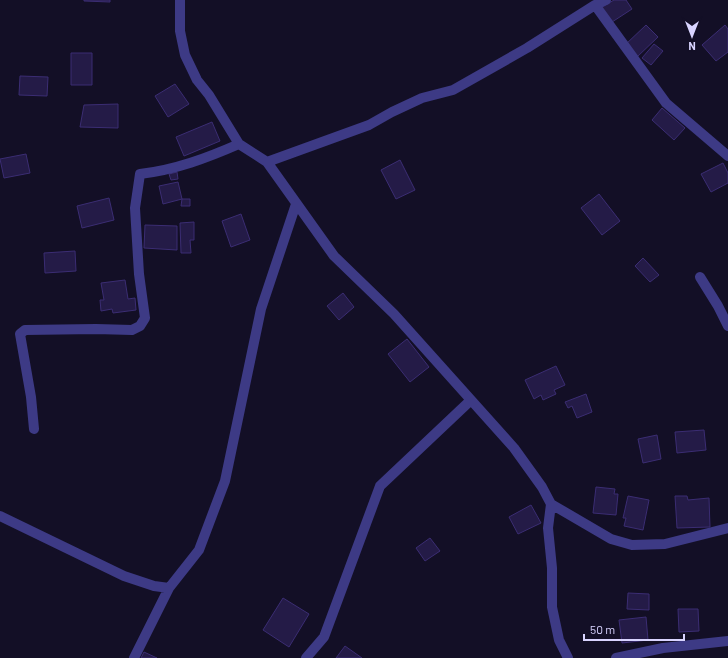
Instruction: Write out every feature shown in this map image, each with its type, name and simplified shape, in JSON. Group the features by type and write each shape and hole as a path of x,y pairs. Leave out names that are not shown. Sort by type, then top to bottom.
{"street":[{"path":"180,0 180,31 185,55 197,80 209,94 239,144 267,162 334,256 394,314 514,448 542,487 551,504 611,539 632,545 665,544 728,528"},
{"path":"267,162 369,125 422,98 453,90 527,48 594,5 606,0"},
{"path":"594,5 666,103 728,156"},
{"path":"34,429 31,397 20,334 25,330 132,330 140,326 145,318 139,274 135,208 140,174 164,171 213,155 239,144"},
{"path":"134,658 169,588 199,550 225,481 261,309 296,204"},
{"path":"700,277 728,326"},
{"path":"306,658 324,638 380,486 471,400"},
{"path":"551,504 548,528 552,568 552,607 559,640 568,658"},
{"path":"0,516 124,576 154,586 169,588"},
{"path":"616,658 663,648 728,641"}],"building":[{"path":"110,0 110,2 84,1"},
{"path":"614,0 626,0 632,9 609,24 599,9"},
{"path":"646,25 658,37 637,57 625,45"},
{"path":"725,25 728,29 728,52 716,61 702,45"},
{"path":"654,44 663,51 651,65 642,58"},
{"path":"71,53 92,53 92,85 71,85"},
{"path":"20,76 48,77 47,96 19,95"},
{"path":"175,84 189,104 168,117 155,96"},
{"path":"118,104 118,128 80,127 84,105"},
{"path":"662,108 685,128 674,140 652,120"},
{"path":"212,122 220,141 184,156 176,137"},
{"path":"26,154 30,173 4,178 0,159"},
{"path":"400,160 415,190 396,199 381,170"},
{"path":"723,163 728,173 728,183 711,192 701,174"},
{"path":"177,172 178,179 171,180 169,174"},
{"path":"178,182 182,199 163,204 159,186"},
{"path":"599,194 620,221 602,235 581,208"},
{"path":"109,198 114,220 82,228 77,206"},
{"path":"182,199 190,199 190,206 181,206"},
{"path":"241,214 250,240 231,247 222,221"},
{"path":"194,222 194,240 190,240 191,253 181,253 180,223"},
{"path":"145,225 177,226 177,250 144,248"},
{"path":"75,251 76,271 45,273 44,253"},
{"path":"643,258 659,275 650,282 635,266"},
{"path":"125,280 128,299 135,298 136,310 113,313 112,309 101,311 100,300 104,300 101,283"},
{"path":"343,293 354,307 339,320 327,306"},
{"path":"407,339 429,367 410,382 388,354"},
{"path":"556,366 565,385 554,390 556,394 543,400 541,395 534,399 525,380"},
{"path":"586,394 592,412 577,418 572,406 568,408 565,402"},
{"path":"704,430 706,450 677,453 675,432"},
{"path":"657,435 661,459 643,463 638,439"},
{"path":"596,487 615,489 614,494 618,494 616,515 593,513"},
{"path":"628,496 649,500 643,530 624,526 626,518 623,518"},
{"path":"675,496 687,496 688,500 709,498 710,527 677,528"},
{"path":"531,505 541,523 518,534 509,517"},
{"path":"430,538 440,551 425,561 416,548"},
{"path":"628,593 649,594 649,610 627,609"},
{"path":"283,598 309,614 289,647 263,630"},
{"path":"678,609 698,609 699,631 679,632"},
{"path":"646,617 648,640 622,643 619,620"},
{"path":"345,646 362,658 336,658"},
{"path":"144,652 157,658 141,658"}]}
